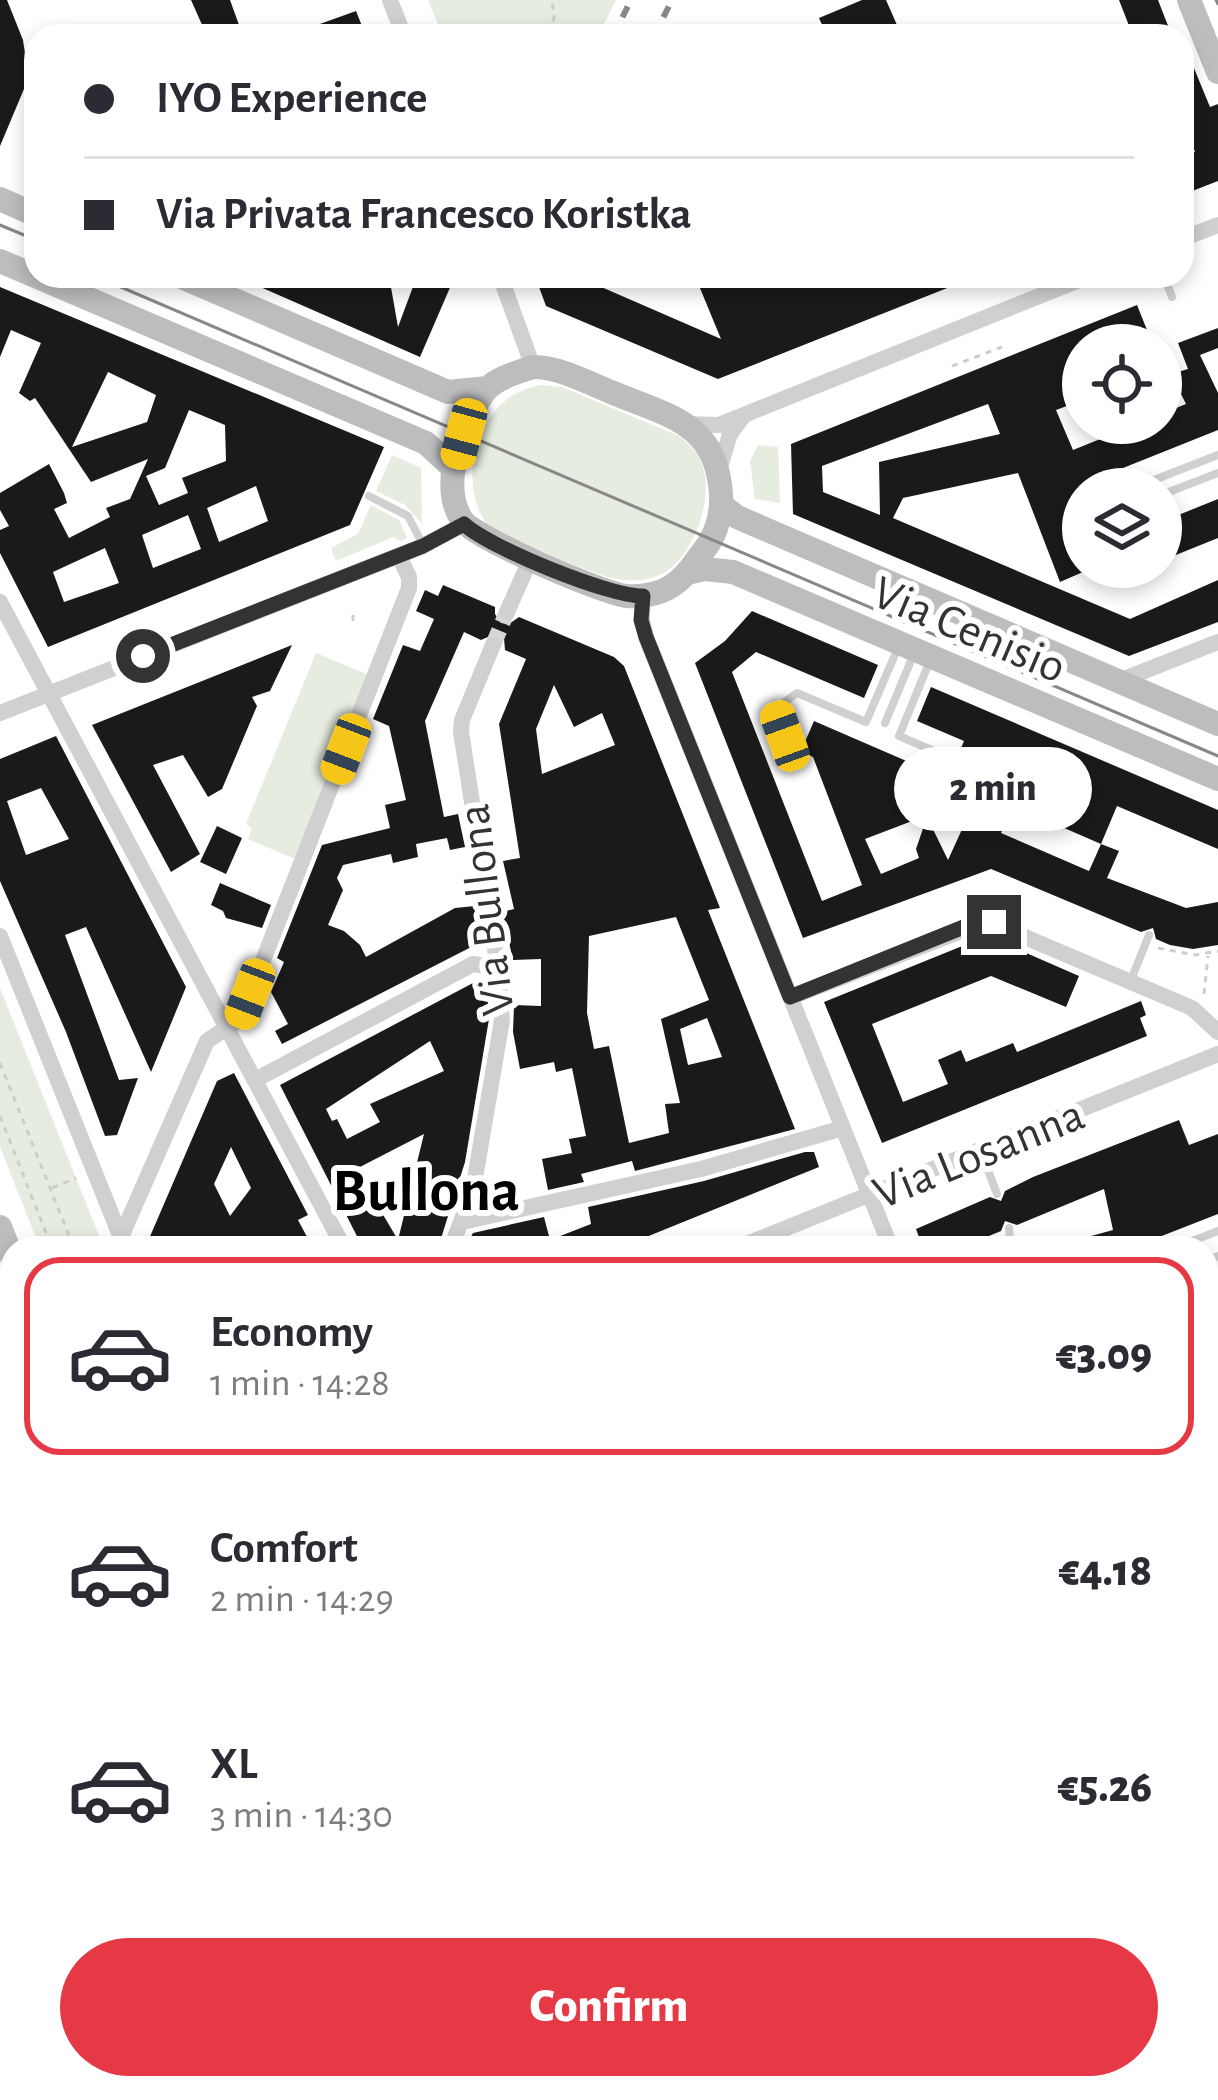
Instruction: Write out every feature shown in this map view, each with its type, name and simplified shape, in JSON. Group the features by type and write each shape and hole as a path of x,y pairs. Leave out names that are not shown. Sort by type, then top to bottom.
{"main road":[{"path":"1189,0 1218,71"},
{"path":"63,288 427,443 454,470"},
{"path":"206,288 448,392 487,388 533,367 561,372 685,423 702,438 720,467 722,505 712,539 687,573 662,591 643,596 613,593 473,533 454,507 454,470 464,434 487,388"},
{"name":"Via Cenisio","path":"722,505 737,517 1218,724"},
{"name":"Via Cenisio","path":"687,573 705,569 733,572 1218,779"}],"street":[{"path":"504,288 533,367"},
{"path":"685,423 719,425 742,417 1059,288"},
{"path":"720,467 730,434 742,417"},
{"path":"0,712 399,556 464,524"},
{"path":"125,1236 201,1052 213,1034 240,1018 409,588 399,556"},
{"path":"507,612 532,558"},
{"path":"643,596 641,620 646,637 886,1236"},
{"path":"0,602 338,1236"},
{"path":"1119,681 1218,642"},
{"name":"Via Bullona","path":"456,1236 477,1174 502,1020 461,732 493,645"},
{"path":"790,997 987,920 1192,1008 1218,1032"},
{"path":"0,935 121,1236"},
{"path":"257,1079 473,964 498,968"},
{"name":"Via Losanna","path":"768,1236 1218,1054"},
{"path":"462,1222 701,1168 843,1128"}],"lane":[{"path":"1169,288 1172,296"},
{"path":"1182,469 1218,455"},
{"path":"1182,487 1218,473"},
{"path":"369,496 408,516 423,546"},
{"path":"885,723 916,650"},
{"path":"916,650 898,736 948,757"},
{"path":"795,764 775,709 797,693 866,722 916,650"},
{"path":"1130,981 1147,939"},
{"path":"981,1151 997,1194"},
{"path":"1009,1228 1010,1236"}],"path":[{"path":"952,367 1002,347"},
{"path":"352,621 353,612"},
{"path":"1147,939 1180,954 1218,951"},
{"path":"1204,995 1208,955"},
{"path":"0,1063 69,1236"},
{"path":"0,1116 47,1236"},
{"path":"50,1188 79,1177"}],"shaded area":[{"path":"428,0 616,0 604,24 438,24"},
{"path":"541,385 562,387 679,436 696,452 705,477 704,505 688,547 667,571 645,579 614,578 489,527 475,497 477,444 505,401"},
{"path":"758,445 778,447 780,503 755,499 750,461"},
{"path":"392,455 421,468 422,524 405,505 376,491"},
{"path":"371,505 399,520 407,538 393,537 336,561 331,548 358,534"},
{"path":"316,653 369,675 295,859 248,839 252,828 246,824"},
{"path":"0,988 99,1236 35,1236 0,1147"}],"building":[{"path":"0,0 7,0 23,40 24,89 0,146"},
{"path":"191,0 230,0 239,24 202,24"},
{"path":"862,0 886,0 897,24 822,24 819,18"},
{"path":"1119,0 1158,0 1167,24 1128,24"},
{"path":"356,11 361,24 320,24"},
{"path":"1194,68 1210,107 1218,104 1218,181 1194,190"},
{"path":"0,287 384,447 350,525 48,647 0,553 0,530 9,526 0,510 0,493 49,464 67,503 54,509 69,538 110,517 106,508 130,499 148,459 91,482 35,398 30,401 19,393 41,343 11,330 0,357","holes":["108,372 156,395 147,422 72,447","189,410 225,425 226,461 182,478 188,493 159,505 146,476 165,468","256,486 268,521 219,542 207,508","188,515 201,549 153,568 142,535","105,548 119,583 64,602 53,572"]},
{"path":"262,288 391,288 398,327 413,288 450,288 420,357"},
{"path":"539,288 604,288 721,339 700,288 947,288 718,379 546,306"},
{"path":"1137,305 1145,324 1090,324"},
{"path":"1218,328 1218,348 1200,355 1218,393 1218,430 1123,468 1062,468 1062,581 1018,473 903,498 893,518 1130,619 1218,580 1218,622 1129,656 793,514 791,444 1062,335 1062,408 1056,410 1062,444 1070,444 1073,450 1088,444 1182,444 1182,406 1186,404 1182,371 1188,369 1182,342","holes":["988,404 1000,434 879,462 880,515 823,492 822,466"]},
{"path":"1218,499 1218,538 1182,553 1182,514"},
{"path":"443,585 495,607 501,623 519,617 614,657 624,666 720,908 708,910 795,1129 635,1171 632,1161 581,1174 584,1182 548,1190 542,1159 572,1153 569,1139 586,1136 572,1068 556,1072 554,1062 520,1069 513,1032 514,1005 541,1006 541,959 513,960 502,912 514,909 503,861 520,858 499,724 526,659 505,650 504,638 497,633 481,640 464,632 425,721 444,817 458,814 465,847 450,850 447,838 416,844 418,857 393,863 391,854 343,865 337,878 343,890 328,925 344,931 366,957 455,908 475,906 481,942 282,1044 275,1031 288,1024 271,992 284,962 277,958 322,845 390,828 385,805 406,800 389,726 373,719 403,645 420,651 434,619 416,611 425,590 438,596","holes":["554,685 574,727 602,713 615,745 542,774 536,729","676,917 709,1000 661,1019 680,1103 665,1104 669,1133 629,1143 609,1046 594,1049 587,1013 589,936","707,1018 722,1057 688,1065 680,1029"]},
{"path":"752,611 878,665 864,698 756,652 732,672 822,901 862,885 813,757 801,751 814,721 948,779 964,741 917,721 931,687 1218,810 1218,849 1117,806 1101,844 1119,851 1107,878 1186,908 1218,902 1218,945 1193,949 1170,945 1156,939 1153,928 1141,932 991,869 803,938 695,663 725,641","holes":["1012,761 1064,784 1048,821 1101,844 1089,871 1001,833 1012,806 997,799","948,779 979,792 948,860 927,817 916,849 919,858 881,874 865,839 933,813"]},
{"path":"292,645 270,691 252,697 257,706 222,789 208,797 183,755 153,765 200,854 171,872 92,725"},
{"path":"56,736 186,987 151,1072 86,927 65,935 119,1080 138,1078 117,1135 105,1136 0,881 0,759","holes":["41,788 69,839 26,855 7,801"]},
{"path":"217,826 242,838 226,874 200,862"},
{"path":"220,883 271,905 262,928 226,918 211,905"},
{"path":"987,936 1079,976 1066,1007 991,976 872,1024 903,1102 948,1084 938,1060 961,1050 966,1062 1013,1043 1017,1052 1141,1001 1146,1015 1140,1018 1147,1036 882,1143 824,1002"},
{"path":"473,983 487,989 489,1019 465,1162 442,1236 399,1236 424,1134 356,1169 396,1236 357,1236 280,1085","holes":["430,1041 444,1071 370,1104 380,1122 347,1139 326,1109"]},
{"path":"234,1073 308,1215 298,1220 307,1236 150,1236 217,1081","holes":["231,1147 251,1188 230,1216 214,1184"]},
{"path":"1179,1120 1189,1145 1218,1134 1218,1214 1162,1236 1091,1236 1113,1230 1104,1189 1017,1225 1005,1221 1001,1231 989,1236 919,1236 916,1229 990,1197 1001,1201 1005,1191"},
{"path":"805,1152 814,1152 819,1167 649,1236 560,1236 591,1224 588,1207"},
{"path":"544,1217 549,1236 471,1236 473,1233"}],"tunnel":[{"path":"493,645 507,612"}],"tram line":[{"path":"1216,0 1218,4"},
{"path":"0,225 24,235"},
{"path":"123,288 1218,756"}],"railway":[{"path":"619,24 631,0"},
{"path":"660,24 672,0"}],"district":[{"name":"Bullona","path":"426,1189"}],"route":[{"path":"143,656 423,546 464,524 473,533 613,593 643,596 641,620 646,637 790,997 976,922 994,922"}]}
